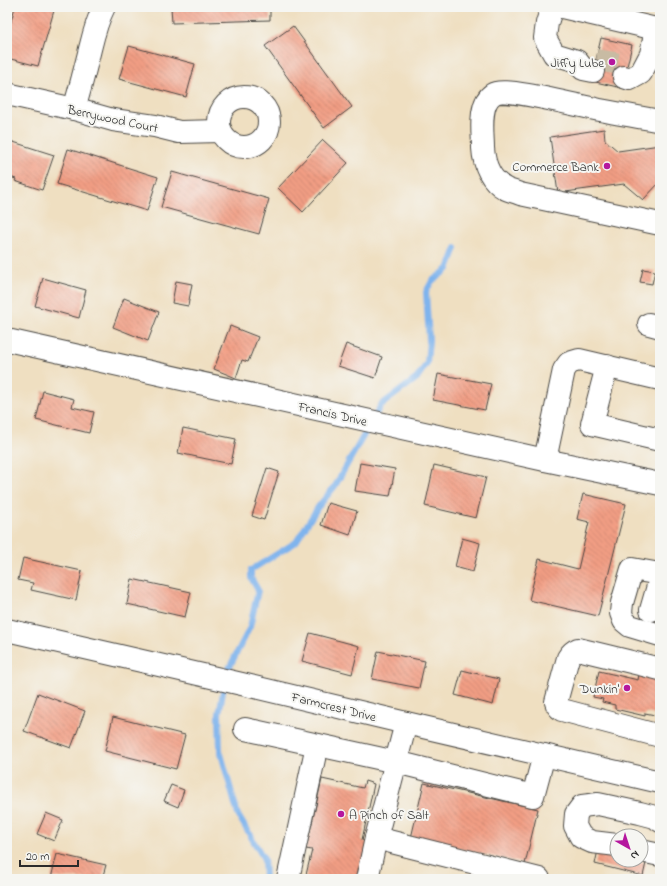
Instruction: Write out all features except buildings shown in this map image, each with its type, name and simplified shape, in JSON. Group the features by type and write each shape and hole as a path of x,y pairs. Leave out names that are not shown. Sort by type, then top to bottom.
{"street":[{"path":"74,109 94,31 104,7"},
{"path":"552,7 547,23 545,38 554,54 589,64"},
{"path":"562,7 658,29 651,54 631,72"},
{"path":"660,121 521,93 506,92 498,92 493,94 488,99 482,110 483,153 487,168 493,179 505,188 520,194 660,224"},
{"name":"Berrywood Court","path":"7,94 74,109 113,120 155,126 180,132 221,131"},
{"name":"Francis Drive","path":"7,340 544,460 660,484"},
{"path":"544,460 564,370 569,363 579,360 660,380"},
{"path":"607,366 592,424 660,440"},
{"path":"660,574 632,568 622,603 621,613 624,621 630,626 660,635"},
{"path":"651,610 660,579"},
{"name":"Farmcrest Drive","path":"7,630 654,781"},
{"path":"655,735 562,710 558,708 556,702 566,663 570,653 574,650 578,649 660,670"},
{"path":"367,879 376,838 406,724"},
{"path":"245,729 396,762 533,796 544,756"},
{"path":"288,879 317,745"},
{"path":"640,813 654,781"},
{"path":"609,844 592,842 581,837 575,826 576,814 582,806 598,804 655,817 660,821"},
{"path":"376,838 513,876 539,879"},
{"path":"649,853 660,855"}],"waterway":[{"path":"228,670 250,627 258,590 251,578 251,570 296,542 318,507 335,486 381,405 417,378 427,363 429,340 426,292 432,281 448,269 456,248"},
{"path":"224,686 219,714 220,750 238,815 264,859 265,879"}],"tunnel":[{"path":"596,60 627,65"}],"place":[{"name":"Jiffy Lube","path":"612,62"},
{"name":"Commerce Bank","path":"607,166"},
{"name":"Dunkin'","path":"627,688"},
{"name":"A Pinch of Salt","path":"341,814"}]}
